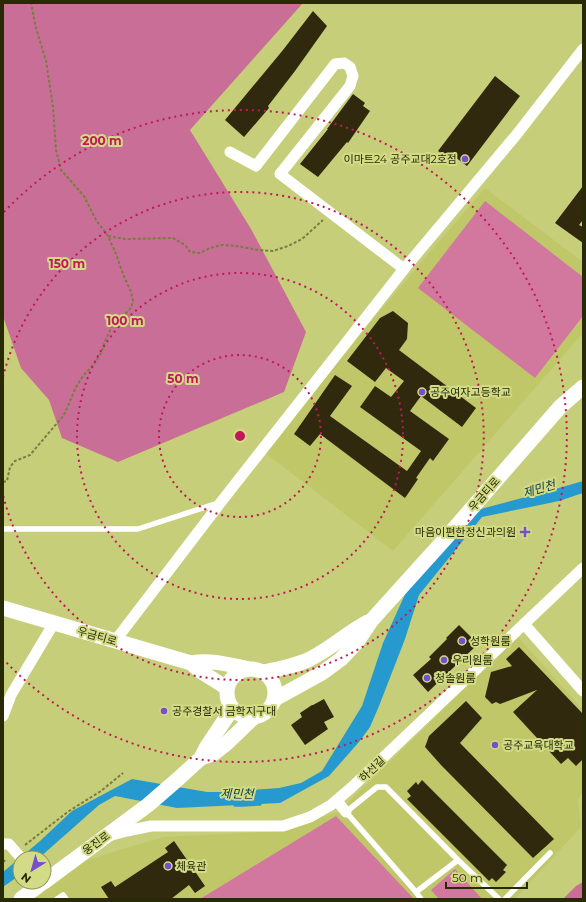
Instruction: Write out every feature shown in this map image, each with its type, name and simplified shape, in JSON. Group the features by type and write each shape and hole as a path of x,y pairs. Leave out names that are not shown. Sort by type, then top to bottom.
{"main road":[{"name":"우금티로","path":"275,699 322,673 340,659 356,642 371,621 560,407 583,387"},
{"name":"우금티로","path":"3,608 191,663 200,671 227,688"},
{"name":"우금티로","path":"264,672 292,666 309,659 354,630 371,621"},
{"name":"우금티로","path":"191,663 201,661 218,662 249,669"},
{"path":"249,669 264,672 270,677 274,684 275,699 272,706 267,712 253,718 238,714 228,703 226,695 230,680 241,671 249,669"},
{"path":"202,758 206,748 232,709"},
{"path":"202,758 213,754 253,718"},
{"name":"웅진로","path":"52,875 148,805 202,758"},
{"name":"웅진로","path":"21,899 32,890"}],"street":[{"path":"115,641 221,502 404,268 517,134 583,49"},
{"path":"230,152 256,166 335,64 344,63 350,67 353,76 350,86 280,174 404,268"},
{"name":"하선길","path":"101,839 127,830 151,826 283,826 310,817 337,801 352,788 583,568"},
{"path":"3,716 11,695 54,623"},
{"path":"524,624 583,691"},
{"path":"337,801 346,812"},
{"path":"6,844 16,850"}],"lane":[{"path":"3,529 138,529 221,502"},
{"path":"421,899 346,812 377,787 386,787 499,899"},
{"path":"505,899 550,853"},
{"path":"416,892 458,860"},
{"path":"57,899 63,895 66,899"}],"path":[{"path":"3,482 7,481 10,467 15,461 30,455 64,416 76,387 101,353 112,326 131,308 133,301 131,292 122,274 116,254 108,236 96,220 84,196 61,170 56,150 53,107 46,61 36,28 31,3"},
{"path":"108,236 125,239 173,238 185,245 190,252 200,253 222,245 273,251 302,239 319,222 331,214"},
{"path":"24,850 69,811 101,791 124,772"},
{"path":"3,862 9,858"}],"shaded area":[{"path":"3,3 303,3 190,130 251,229 306,332 284,392 118,462 62,438 49,400 21,368 3,316"},
{"name":"공주여자고등학교","path":"485,188 583,262 583,333 393,551 264,452 374,318"},
{"path":"485,201 583,277 583,316 535,378 418,288"},
{"name":"공주교육대학교","path":"518,637 583,710 583,792 578,799 581,827 515,899 35,899 47,890 52,890 52,886 87,860 163,837 280,831 338,812"},
{"path":"336,816 414,899 200,899"},
{"path":"455,869 482,899 439,899 431,890"},
{"path":"583,882 583,899 563,899 576,886"}],"water":[{"name":"제민천","path":"583,481 583,493 559,501 482,517 419,595 405,639 370,727 329,776 280,803 177,808 115,796 99,805 48,850 29,850 72,811 132,779 207,792 223,792 279,788 301,783 322,771 362,706 383,643 407,590 477,510"},
{"path":"12,865 12,881 3,887 3,872"}],"building":[{"path":"313,11 327,26 268,106 269,108 244,137 225,120"},
{"path":"495,76 520,96 467,166 455,157 452,161 438,151"},
{"path":"353,94 365,103 363,106 370,111 348,143 347,142 318,177 300,164"},
{"path":"583,186 583,220 579,225 583,227 583,243 555,223"},
{"path":"393,311 408,323 407,339 399,350 476,408 462,427 421,396 410,411 449,439 433,461 430,458 416,478 418,479 405,498 320,434 310,446 294,434 335,375 352,386 330,416 407,471 421,451 360,407 375,386 391,397 404,381 386,368 375,382 347,361 380,318"},
{"path":"459,625 478,644 428,692 413,675 431,659 429,657"},
{"path":"519,647 583,714 583,759 576,766 568,758 561,764 513,712 537,690 500,704 496,702 492,704 485,697 491,672 512,666 506,659"},
{"path":"324,699 334,717 324,722 328,729 305,745 291,725 302,717 300,713"},
{"path":"466,701 482,718 460,743 554,839 533,858 425,747 429,736"},
{"path":"422,780 507,865 503,870 506,872 496,882 492,878 489,881 407,799 411,796 407,791 416,782 418,785"},
{"name":"체육관","path":"174,841 205,886 195,893 189,885 171,899 109,899 101,887 111,881 115,887 168,852 165,848"}],"waterway":[{"name":"제민천","path":"235,805 260,804"}],"place":[{"name":"이마트24 공주교대2호점","path":"465,159"},
{"name":"공주여자고등학교","path":"422,392"},
{"name":"마음이편한정신과의원","path":"525,532"},
{"name":"성학원룸","path":"462,641"},
{"name":"우리원룸","path":"444,660"},
{"name":"청솔원룸","path":"427,678"},
{"name":"공주경찰서 금학지구대","path":"164,711"},
{"name":"공주교육대학교","path":"495,745"},
{"name":"체육관","path":"168,866"}]}
